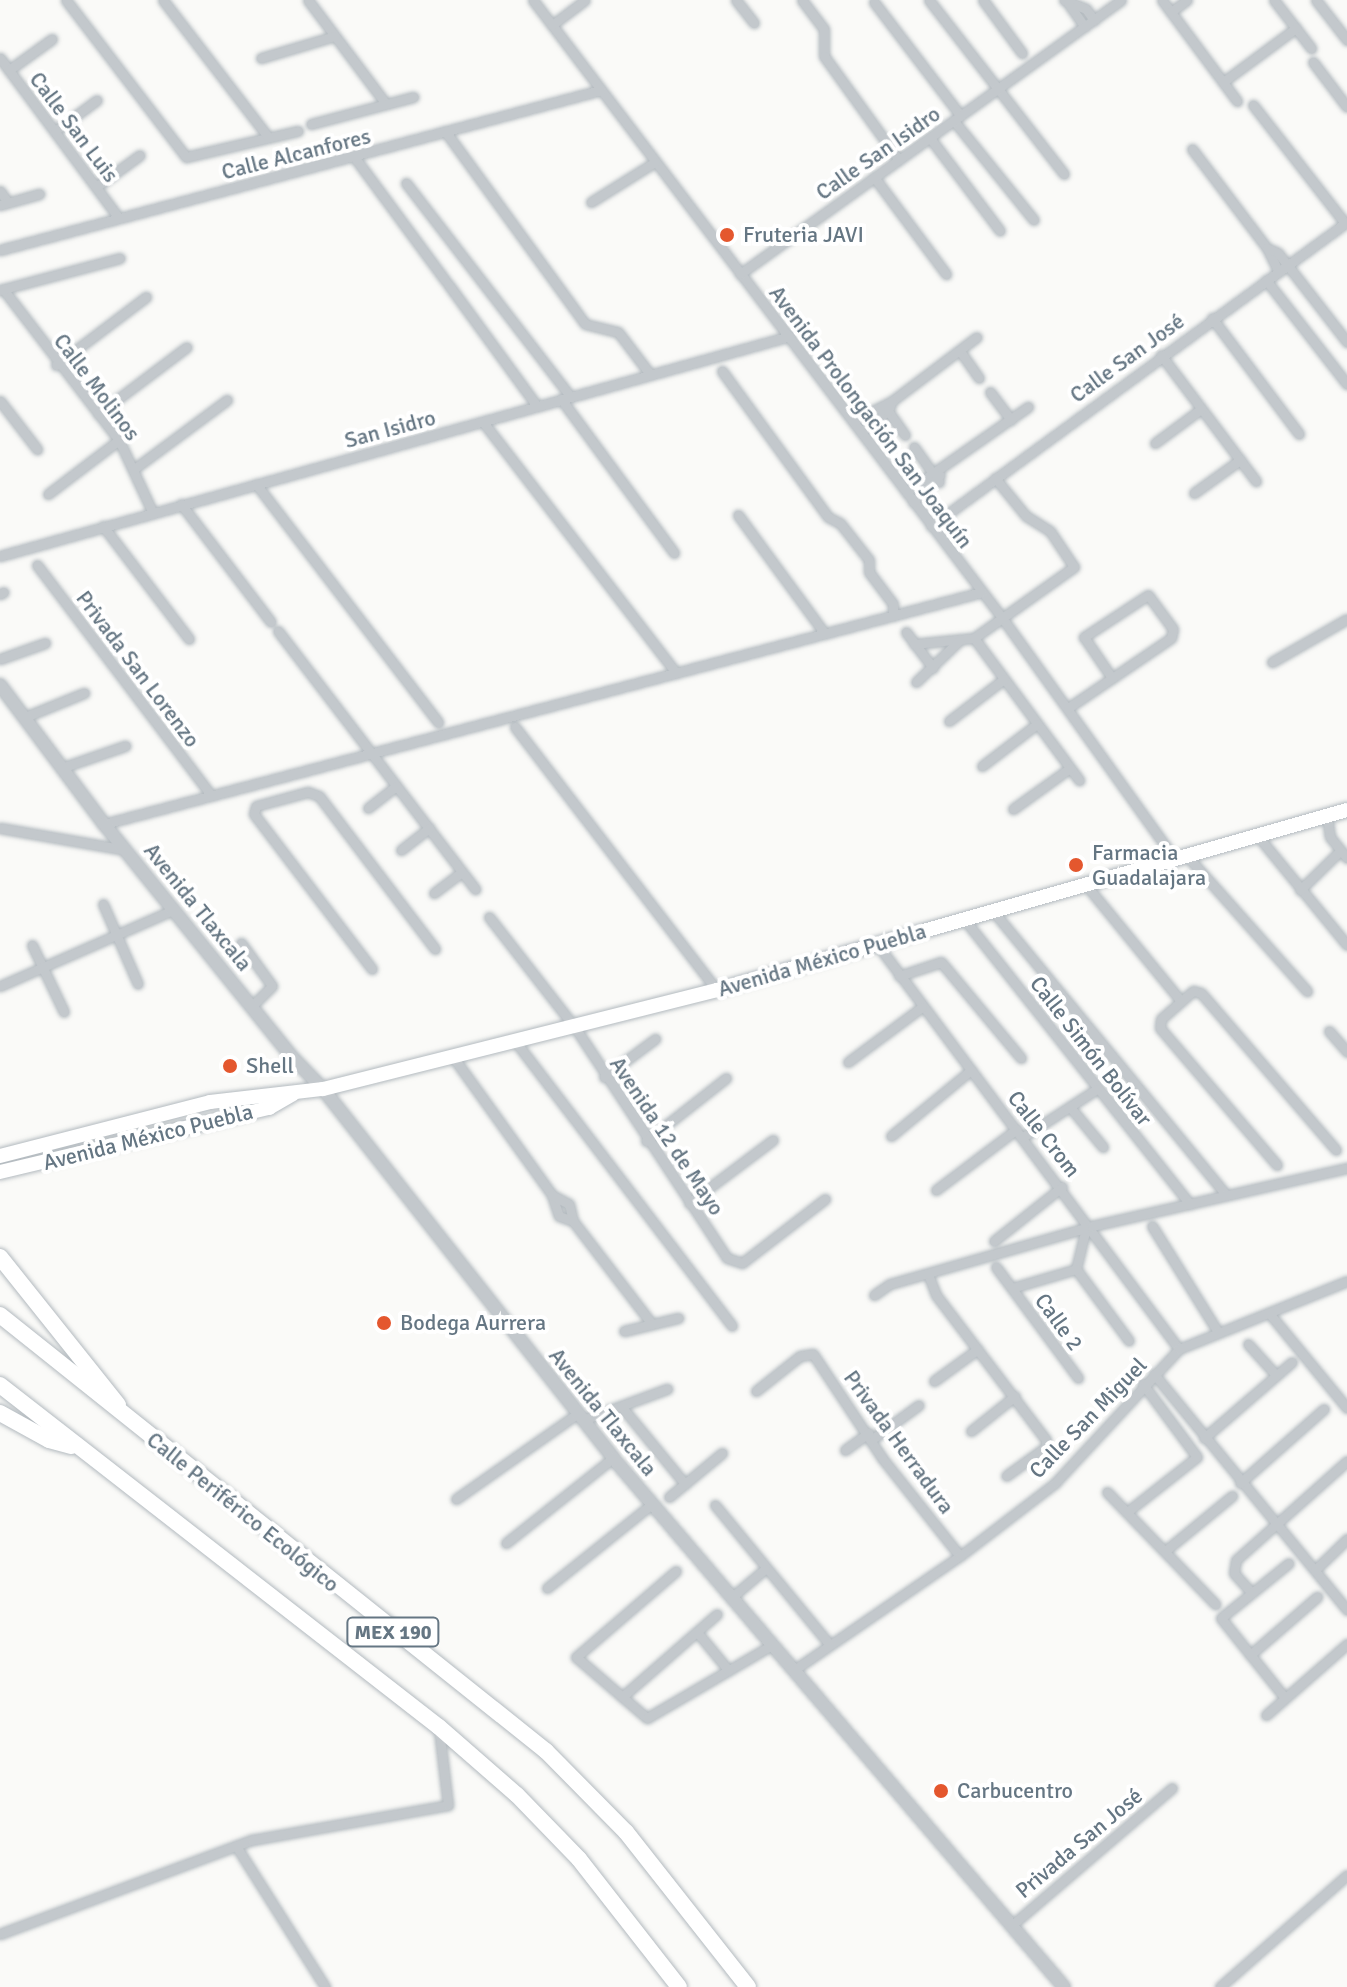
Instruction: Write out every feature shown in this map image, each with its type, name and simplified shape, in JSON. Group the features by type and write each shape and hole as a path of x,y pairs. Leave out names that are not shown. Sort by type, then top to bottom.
{"highway":[{"path":"0,1257 89,1363 130,1422"},
{"name":"Calle Periférico Ecológico","path":"0,1315 130,1422 546,1751 626,1832 748,1987"},
{"name":"MEX 190","path":"0,1385 439,1727 579,1859 679,1987"},
{"path":"0,1413 49,1440 77,1447"}],"main road":[{"name":"Avenida México Puebla","path":"0,1156 210,1102 269,1091 293,1094 323,1089 717,990 1347,810"},
{"name":"Avenida México Puebla","path":"0,1172 269,1108 293,1094"}],"street":[{"path":"66,0 186,157 298,131"},
{"path":"163,0 268,137"},
{"path":"308,0 386,104"},
{"name":"Avenida Prolongación San Joaquín","path":"533,0 790,336 1181,858 1307,991"},
{"path":"552,25 585,0"},
{"path":"736,0 754,23"},
{"path":"802,0 824,29 824,56 899,160"},
{"path":"929,0 1064,174"},
{"path":"983,0 1022,53"},
{"name":"Calle San Isidro","path":"740,274 1121,0"},
{"path":"1162,0 1237,101"},
{"path":"1171,12 1187,0"},
{"path":"1274,0 1311,48"},
{"path":"1316,0 1347,40"},
{"path":"874,2 1034,220"},
{"path":"1066,2 1086,9 1094,20"},
{"path":"1066,2 1085,27"},
{"path":"1223,82 1296,28"},
{"path":"261,58 335,36"},
{"path":"9,70 52,39"},
{"name":"Calle San Luis","path":"0,58 119,218"},
{"path":"1313,62 1347,107"},
{"name":"Calle Alcanfores","path":"0,250 355,158 601,90"},
{"path":"311,124 413,97"},
{"path":"55,131 97,100"},
{"path":"1253,105 1346,222"},
{"path":"445,131 585,324 618,332 650,374"},
{"path":"930,138 1000,231"},
{"path":"1192,149 1282,268 1347,342"},
{"path":"96,187 140,155"},
{"path":"355,158 537,406"},
{"path":"591,202 655,162"},
{"path":"874,177 946,274"},
{"path":"406,183 566,397 674,553"},
{"path":"0,191 4,204 39,194"},
{"name":"Calle San José","path":"931,526 1346,222"},
{"path":"2,290 120,258"},
{"path":"1266,280 1347,384"},
{"name":"Calle Molinos","path":"2,290 56,365 119,440 152,511"},
{"path":"56,365 146,297"},
{"path":"1212,318 1299,434"},
{"name":"San Isidro","path":"0,556 152,511 790,336"},
{"path":"861,432 887,405 977,337"},
{"path":"98,414 187,347"},
{"path":"960,351 979,378"},
{"path":"1161,355 1256,481"},
{"path":"722,371 828,517 840,523 869,560 869,572 893,604 893,616"},
{"path":"990,392 1011,420"},
{"path":"134,469 227,400"},
{"path":"0,401 37,449"},
{"path":"853,421 887,405"},
{"path":"887,405 905,435"},
{"path":"906,492 937,475 1028,407"},
{"path":"1155,443 1201,409"},
{"path":"483,422 676,673"},
{"path":"48,494 119,440"},
{"path":"914,447 937,475"},
{"path":"1194,493 1240,460"},
{"path":"913,502 937,475"},
{"path":"914,644 974,638 1074,567 1050,531 1026,516 995,478"},
{"path":"256,484 438,722"},
{"path":"181,504 271,622"},
{"path":"738,515 825,634"},
{"path":"103,526 189,639"},
{"name":"Privada San Lorenzo","path":"37,565 210,794"},
{"path":"104,824 982,592"},
{"path":"1068,708 1112,678 1174,634 1148,595 1084,637 1112,678"},
{"path":"1272,662 1347,619"},
{"path":"278,631 475,889"},
{"path":"906,632 933,668"},
{"path":"974,638 1079,780"},
{"path":"916,682 960,640"},
{"path":"0,659 45,643"},
{"path":"949,721 1004,679"},
{"name":"Avenida Tlaxcala","path":"0,685 104,824 323,1089 613,1458 737,1593 772,1645 1064,1987"},
{"path":"25,717 84,693"},
{"path":"982,766 1037,724"},
{"path":"515,727 717,990"},
{"path":"64,767 125,746"},
{"path":"1013,809 1070,768"},
{"path":"272,779 279,799"},
{"path":"368,808 396,786"},
{"path":"372,969 254,814 256,806 308,792 319,796 435,949"},
{"path":"1300,890 1344,855 1330,837 1327,816"},
{"name":"Avenida Tlaxcala","path":"0,828 126,850"},
{"path":"401,850 429,828"},
{"path":"1257,835 1300,890 1345,938"},
{"path":"434,893 462,872"},
{"path":"1086,885 1181,1001"},
{"path":"103,904 138,984"},
{"path":"0,986 41,965 175,909"},
{"path":"993,911 1226,1195"},
{"name":"Avenida 12 de Mayo","path":"489,917 574,1026 646,1141 734,1263 825,1199"},
{"name":"Calle Simón Bolívar","path":"964,919 1190,1204"},
{"path":"241,943 272,986 252,1006"},
{"name":"Calle Crom","path":"877,944 1062,1187 1179,1349"},
{"path":"32,945 64,1012"},
{"path":"899,976 941,962 1021,1058"},
{"path":"1277,1165 1160,1028 1161,1019 1193,991 1201,993 1336,1150"},
{"path":"848,1062 922,1007"},
{"path":"1329,1031 1347,1052"},
{"path":"604,1077 655,1039"},
{"path":"515,1041 732,1326"},
{"path":"453,1057 552,1195 559,1216 573,1221"},
{"path":"891,1136 971,1070"},
{"path":"646,1141 726,1078"},
{"path":"936,1190 1020,1133 1097,1089"},
{"path":"1070,1107 1103,1147"},
{"path":"689,1203 773,1140"},
{"path":"874,1295 890,1284 1089,1227 1347,1168"},
{"path":"994,1241 1062,1187"},
{"path":"552,1195 569,1204 573,1221 652,1324"},
{"path":"1152,1226 1218,1332"},
{"name":"Calle 2","path":"1076,1269 1089,1227"},
{"name":"Calle 2","path":"996,1267 1078,1378"},
{"name":"Calle 2","path":"1012,1288 1076,1269"},
{"name":"Calle 2","path":"1076,1269 1129,1341"},
{"path":"928,1274 936,1295 1015,1396 1047,1444 1006,1476"},
{"name":"Calle San Miguel","path":"794,1670 960,1556 1055,1483 1143,1384 1179,1349 1347,1281"},
{"path":"1269,1313 1347,1408"},
{"path":"624,1331 678,1318"},
{"path":"1248,1344 1276,1375"},
{"path":"934,1381 978,1349"},
{"name":"Privada Herradura","path":"756,1391 807,1352 960,1556"},
{"path":"1204,1438 1292,1362"},
{"path":"1154,1374 1240,1483 1347,1610"},
{"path":"1127,1512 1197,1457 1143,1384"},
{"path":"456,1499 580,1417 667,1389"},
{"path":"971,1431 1015,1396"},
{"path":"845,1450 919,1405"},
{"path":"621,1406 685,1484"},
{"path":"1240,1483 1324,1409"},
{"path":"669,1497 722,1453"},
{"path":"506,1543 613,1458"},
{"path":"1251,1592 1233,1566 1347,1461"},
{"path":"1107,1492 1215,1604"},
{"path":"1165,1551 1232,1496"},
{"path":"547,1588 652,1504"},
{"path":"715,1505 829,1644"},
{"path":"1315,1570 1347,1539"},
{"path":"1285,1698 1223,1624 1223,1612 1289,1563"},
{"path":"737,1593 765,1569"},
{"path":"676,1571 576,1657 647,1718 772,1645"},
{"path":"1250,1655 1317,1597"},
{"path":"622,1697 717,1614"},
{"path":"697,1632 729,1671"},
{"path":"1266,1715 1347,1644"},
{"path":"0,1934 236,1846 448,1805 439,1727"},
{"name":"Privada San José","path":"1011,1926 1172,1788"},
{"path":"236,1846 325,1987"},
{"path":"1220,1987 1347,1875"}],"place":[{"name":"Fruteria JAVI","path":"727,235"},
{"name":"Farmacia Guadalajara","path":"1076,865"},
{"name":"Shell","path":"230,1066"},
{"name":"Bodega Aurrera","path":"384,1323"},
{"name":"Carbucentro","path":"941,1791"}]}
